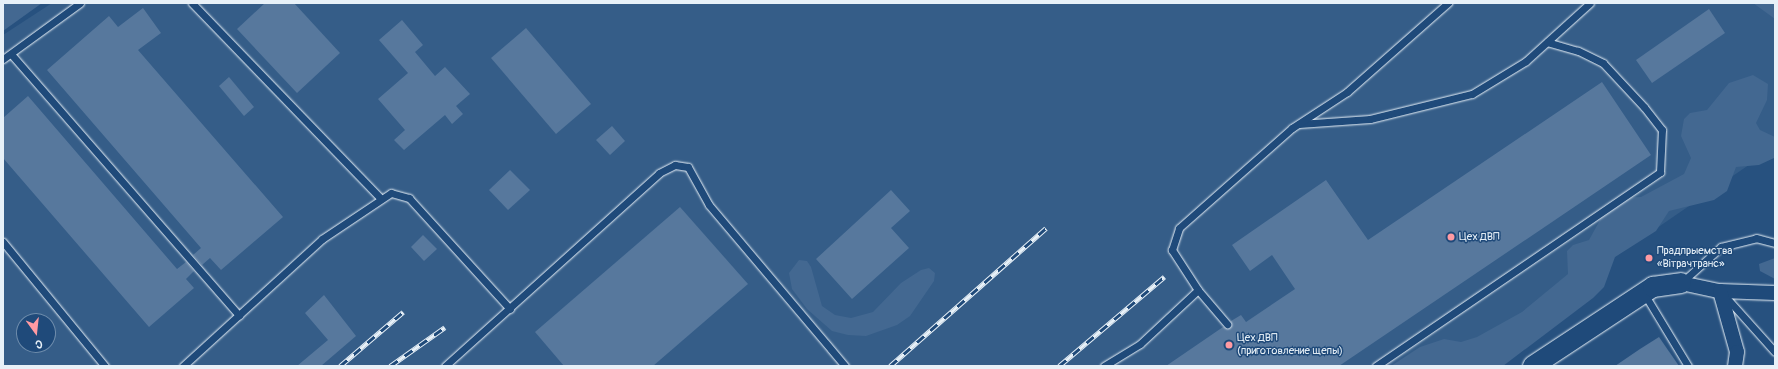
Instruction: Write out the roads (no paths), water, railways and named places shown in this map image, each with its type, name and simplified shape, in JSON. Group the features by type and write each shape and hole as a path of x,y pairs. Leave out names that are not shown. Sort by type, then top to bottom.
{"main road":[{"path":"1533,366 1644,292 1653,287 1681,283"}],"street":[{"path":"1681,283 1720,291 1775,293"},
{"path":"1720,291 1737,352 1735,366"}],"lane":[{"path":"3,60 80,3"},
{"path":"192,3 380,198"},
{"path":"1227,324 1198,290 1172,250 1179,228 1298,124 1347,92 1448,3"},
{"path":"1298,124 1370,120 1472,94 1526,61 1590,3"},
{"path":"1376,366 1660,172 1662,130 1644,107 1603,63 1578,51 1547,42"},
{"path":"11,54 239,315"},
{"path":"445,366 510,309 659,173 675,165 688,167 709,205 845,366"},
{"path":"183,366 322,239 380,198 392,193 409,198 510,309"},
{"path":"1681,283 1721,247 1756,238 1775,243"},
{"path":"3,242 105,366"},
{"path":"1104,366 1140,344 1198,290"},
{"path":"1720,291 1775,352"},
{"path":"1644,292 1688,366"}],"railway":[{"path":"890,366 1046,228"},
{"path":"1059,366 1164,277"},
{"path":"340,366 403,312"},
{"path":"390,366 445,327"}],"place":[{"name":"Цех ДВП","path":"1451,237"},
{"name":"Прадпрыемства «Вітрачтранс»","path":"1649,258"},
{"name":"Цех ДВП (приготовление щепы)","path":"1229,345"}]}
